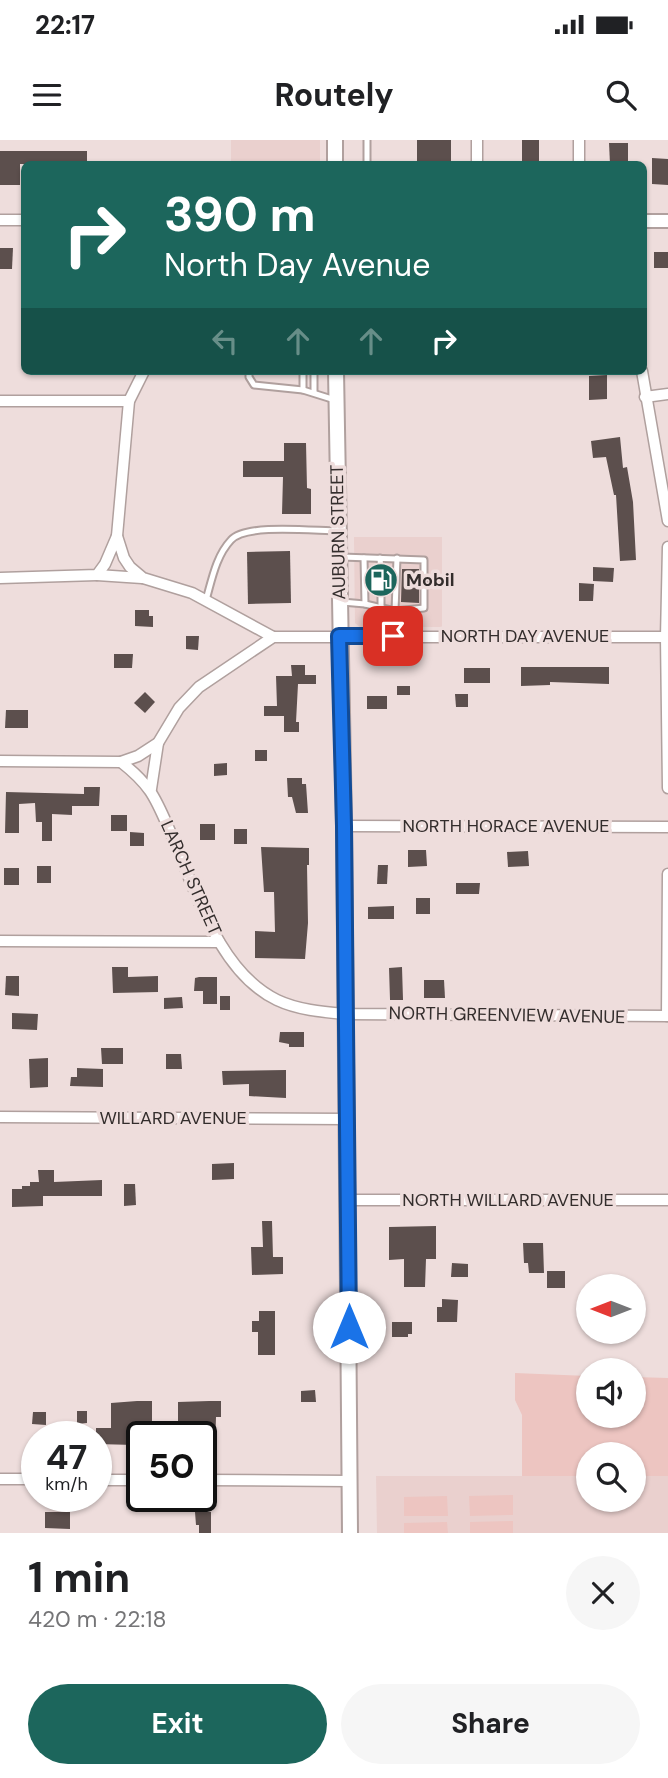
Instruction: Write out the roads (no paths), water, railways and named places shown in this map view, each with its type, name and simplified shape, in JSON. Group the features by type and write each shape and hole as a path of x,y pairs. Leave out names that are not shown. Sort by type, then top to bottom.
{"main road":[{"path":"335,140 335,161"},
{"name":"AUBURN STREET","path":"336,375 344,826 350,1533"}],"street":[{"path":"477,140 477,161"},
{"path":"579,140 579,161"},
{"path":"0,220 21,220"},
{"path":"647,221 668,221"},
{"path":"97,575 117,536 129,401 142,375"},
{"path":"642,375 668,521"},
{"path":"645,397 668,394"},
{"path":"0,401 129,401"},
{"path":"117,536 124,558 143,578"},
{"path":"668,547 668,788"},
{"path":"0,578 97,575 143,578 192,593 273,637 339,636"},
{"name":"NORTH DAY AVENUE","path":"339,636 667,637"},
{"path":"151,789 158,743 179,708 199,687 273,637"},
{"path":"0,761 121,762 138,756 158,743"},
{"name":"LARCH STREET","path":"121,762 151,789 219,943 250,981 280,1002 319,1011 346,1013"},
{"name":"NORTH HORACE AVENUE","path":"344,826 668,827"},
{"path":"667,1016 668,874"},
{"path":"0,941 219,943"},
{"name":"NORTH GREENVIEW AVENUE","path":"346,1013 667,1016"},
{"name":"WILLARD AVENUE","path":"0,1117 346,1119"},
{"name":"NORTH WILLARD AVENUE","path":"348,1200 668,1200"},
{"path":"0,1479 21,1479"},
{"path":"217,1480 349,1481"}],"lane":[{"path":"367,140 367,161"},
{"path":"249,375 254,385 314,392 336,401"},
{"path":"303,375 303,390"},
{"path":"314,375 314,392"},
{"path":"206,600 218,559 232,538 248,531 338,531"},
{"path":"338,557 424,560 424,608 395,611 339,601"},
{"path":"364,558 365,604"},
{"path":"380,558 381,571"},
{"path":"393,636 397,558"},
{"path":"381,588 381,607"}],"place":[{"name":"Mobil","path":"381,580"}]}
